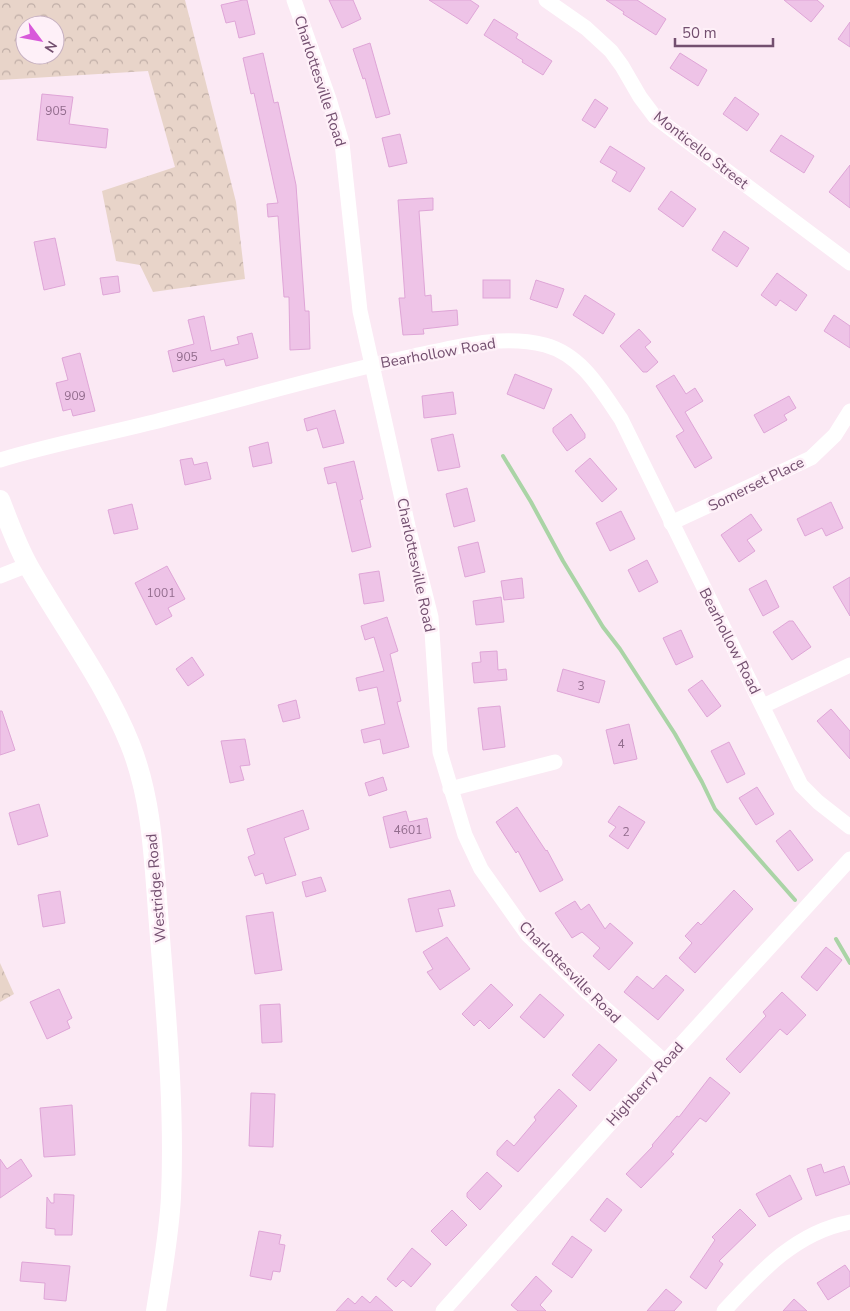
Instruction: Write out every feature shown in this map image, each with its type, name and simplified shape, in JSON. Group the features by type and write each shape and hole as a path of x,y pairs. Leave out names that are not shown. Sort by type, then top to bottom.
{"main road":[{"name":"Westridge Road","path":"0,500 28,565 103,691 129,742 147,802 151,828 166,1007 172,1122 171,1200 156,1311"}],"street":[{"name":"Charlottesville Road","path":"294,0 329,99 342,143 360,311 431,617 440,752 450,789 481,869 527,934 587,992 665,1062"},
{"name":"Monticello Street","path":"546,0 586,28 611,51 655,117 850,263"},
{"name":"Bearhollow Road","path":"0,460 168,419 371,365 479,342 519,340 546,346 567,354 588,372 622,419 671,523 801,785 818,802 850,827"},
{"name":"Somerset Place","path":"671,523 812,458 835,435 850,411"},
{"path":"0,576 28,565"},
{"path":"763,706 850,665"},
{"path":"450,789 555,762"},
{"name":"Highberry Road","path":"443,1311 665,1062 850,859"},
{"path":"724,1311 770,1263 792,1246 828,1228 850,1222"}],"green space":[{"path":"0,0 185,0 236,202 245,279 153,292 140,265 116,261 102,191 175,167 148,71 0,80"},
{"path":"0,963 14,994 0,1002"}],"building":[{"path":"247,0 255,34 239,38 235,21 226,23 221,5"},
{"path":"329,0 353,0 361,19 342,28"},
{"path":"429,0 470,0 479,6 467,24"},
{"path":"606,0 637,0 666,19 656,35 623,14 624,12"},
{"path":"784,0 817,0 824,6 811,22"},
{"path":"494,19 518,34 516,38 552,61 543,75 484,35"},
{"path":"850,22 850,47 838,39"},
{"path":"370,43 390,114 376,118 365,78 363,79 353,49"},
{"path":"263,53 274,103 278,102 296,185 305,311 309,311 310,349 290,350 289,297 284,297 278,216 268,217 267,204 278,203 254,93 251,94 243,58"},
{"path":"680,53 707,70 698,86 670,68"},
{"path":"42,94 73,97 69,124 108,129 106,148 37,140"},
{"path":"735,97 759,114 747,131 723,114"},
{"path":"595,99 608,108 595,128 582,120"},
{"path":"400,134 407,163 389,167 382,138"},
{"path":"781,135 814,156 804,173 770,151"},
{"path":"610,146 645,168 630,192 612,181 617,172 600,162"},
{"path":"850,165 850,208 829,192"},
{"path":"671,191 696,209 683,227 658,209"},
{"path":"433,198 433,210 419,211 425,296 431,295 432,312 457,310 458,325 423,329 424,334 403,335 399,298 405,298 398,200"},
{"path":"724,231 749,248 737,267 712,250"},
{"path":"55,238 65,285 44,290 34,242"},
{"path":"777,273 807,295 796,311 780,300 776,306 761,295"},
{"path":"118,276 120,292 103,295 100,278"},
{"path":"483,280 510,280 510,298 483,298"},
{"path":"536,280 564,289 557,308 530,299"},
{"path":"585,295 615,314 603,334 573,315"},
{"path":"834,315 850,326 850,348 824,331"},
{"path":"204,316 211,351 239,344 237,337 252,333 258,358 226,366 224,359 173,372 168,351 194,344 188,320"},
{"path":"639,329 651,342 645,347 658,362 647,372 643,372 620,346"},
{"path":"80,353 95,411 73,416 71,409 63,411 56,383 68,380 62,358"},
{"path":"515,374 552,389 544,409 507,394"},
{"path":"674,375 686,394 695,388 703,401 685,412 712,458 695,468 676,436 684,431 656,386"},
{"path":"453,392 456,414 424,418 422,396"},
{"path":"789,396 796,408 784,415 787,420 764,433 754,415"},
{"path":"335,410 344,443 323,448 317,428 307,431 304,419"},
{"path":"571,414 585,434 585,438 567,451 553,432 553,428"},
{"path":"453,434 460,467 438,471 431,439"},
{"path":"268,442 272,463 253,467 249,447"},
{"path":"192,458 194,465 207,462 211,479 185,485 180,460"},
{"path":"590,458 617,489 602,502 575,471"},
{"path":"354,461 363,499 360,500 371,547 352,552 336,482 328,484 324,468"},
{"path":"467,488 475,521 454,527 446,494"},
{"path":"831,502 843,528 826,536 822,528 805,536 797,519"},
{"path":"132,504 138,529 114,534 108,510"},
{"path":"621,511 635,539 610,551 596,523"},
{"path":"751,514 762,530 747,540 755,551 739,562 721,535"},
{"path":"478,542 485,572 465,577 458,547"},
{"path":"647,560 658,582 639,592 628,570"},
{"path":"167,566 185,599 168,608 172,616 156,625 135,583"},
{"path":"379,571 384,601 364,604 359,574"},
{"path":"850,577 850,616 833,587"},
{"path":"522,578 524,598 504,600 501,581"},
{"path":"766,580 779,607 763,616 749,589"},
{"path":"501,597 504,622 476,625 473,601"},
{"path":"387,617 398,651 390,654 401,701 397,702 409,747 383,754 380,739 364,743 361,730 385,724 377,687 359,691 356,678 384,671 374,637 365,640 361,626"},
{"path":"789,621 793,621 811,647 792,660 773,632"},
{"path":"681,630 693,657 676,665 663,638"},
{"path":"497,651 498,670 506,669 507,680 474,683 472,663 481,662 480,652"},
{"path":"192,657 204,675 188,686 176,669"},
{"path":"563,669 605,681 599,703 557,691"},
{"path":"702,680 721,706 707,717 688,690"},
{"path":"296,700 300,718 283,722 278,705"},
{"path":"500,706 505,747 483,750 478,708"},
{"path":"831,709 850,731 850,759 817,721"},
{"path":"0,711 2,711 15,750 0,755"},
{"path":"629,724 637,759 614,764 606,730"},
{"path":"245,739 250,765 240,766 244,780 230,783 221,741"},
{"path":"729,742 745,774 727,783 711,751"},
{"path":"383,777 387,790 369,796 365,783"},
{"path":"757,787 774,814 756,825 739,798"},
{"path":"39,804 48,836 18,845 9,813"},
{"path":"619,806 645,822 628,849 609,836 616,827 608,822"},
{"path":"517,807 547,850 563,880 540,892 518,851 516,853 496,822"},
{"path":"303,810 309,829 284,838 296,875 266,884 263,873 255,876 248,857 255,854 247,829"},
{"path":"406,811 409,822 427,818 431,838 390,848 383,817"},
{"path":"790,830 813,860 798,871 776,841"},
{"path":"321,877 326,891 306,897 302,882"},
{"path":"450,890 455,906 438,909 443,926 416,932 408,899"},
{"path":"734,890 753,909 695,973 679,958 692,943 685,936 698,922 701,925"},
{"path":"60,891 65,923 43,927 38,895"},
{"path":"575,901 581,910 589,904 605,929 610,923 633,943 609,970 593,956 600,948 582,932 572,938 555,913"},
{"path":"273,912 282,970 255,974 246,916"},
{"path":"447,937 470,969 440,990 427,972 433,969 423,952"},
{"path":"826,947 842,960 817,991 801,977"},
{"path":"666,975 684,990 658,1020 624,992 637,976 653,989"},
{"path":"491,984 513,1005 489,1029 480,1020 474,1026 462,1014"},
{"path":"59,989 72,1018 67,1021 70,1028 47,1039 30,1002"},
{"path":"782,992 806,1015 787,1035 780,1029 740,1073 726,1059 766,1016 763,1012"},
{"path":"540,994 564,1015 544,1038 520,1017"},
{"path":"280,1004 282,1042 262,1043 260,1005"},
{"path":"599,1044 617,1060 590,1091 572,1075"},
{"path":"710,1077 730,1093 706,1122 700,1118 671,1152 674,1154 641,1188 626,1174 653,1146 677,1116 679,1117"},
{"path":"559,1089 577,1106 518,1172 497,1155 497,1151 507,1140 514,1146 536,1120 534,1117"},
{"path":"251,1093 275,1094 273,1147 249,1146"},
{"path":"72,1105 75,1155 44,1157 40,1108"},
{"path":"0,1159 7,1169 21,1159 32,1176 0,1198"},
{"path":"821,1164 824,1173 844,1166 850,1184 816,1196 807,1169"},
{"path":"487,1172 502,1186 480,1210 467,1197 467,1193"},
{"path":"790,1175 802,1199 769,1217 756,1194"},
{"path":"54,1194 74,1195 72,1235 55,1235 55,1229 46,1228 47,1197 51,1203 54,1203"},
{"path":"607,1198 622,1210 605,1232 590,1220"},
{"path":"740,1209 756,1225 719,1261 723,1264 706,1289 690,1277 715,1240 712,1237"},
{"path":"452,1210 467,1225 446,1246 431,1231"},
{"path":"259,1231 281,1235 279,1244 285,1245 280,1272 273,1271 271,1280 250,1276"},
{"path":"572,1236 592,1250 572,1278 552,1264"},
{"path":"412,1248 431,1264 411,1287 403,1280 396,1287 387,1279"},
{"path":"22,1262 70,1266 66,1301 44,1299 45,1283 20,1281"},
{"path":"845,1265 850,1272 850,1286 828,1300 817,1283"},
{"path":"536,1276 552,1291 540,1305 546,1311 518,1311 511,1305"},
{"path":"666,1289 682,1302 674,1311 647,1311"},
{"path":"362,1296 370,1303 376,1296 393,1311 336,1311 348,1298 355,1304"},
{"path":"794,1299 807,1311 783,1311"}],"waterway":[{"path":"503,456 603,627 620,649 675,734 715,809 795,900"},
{"path":"836,939 850,963"}]}
